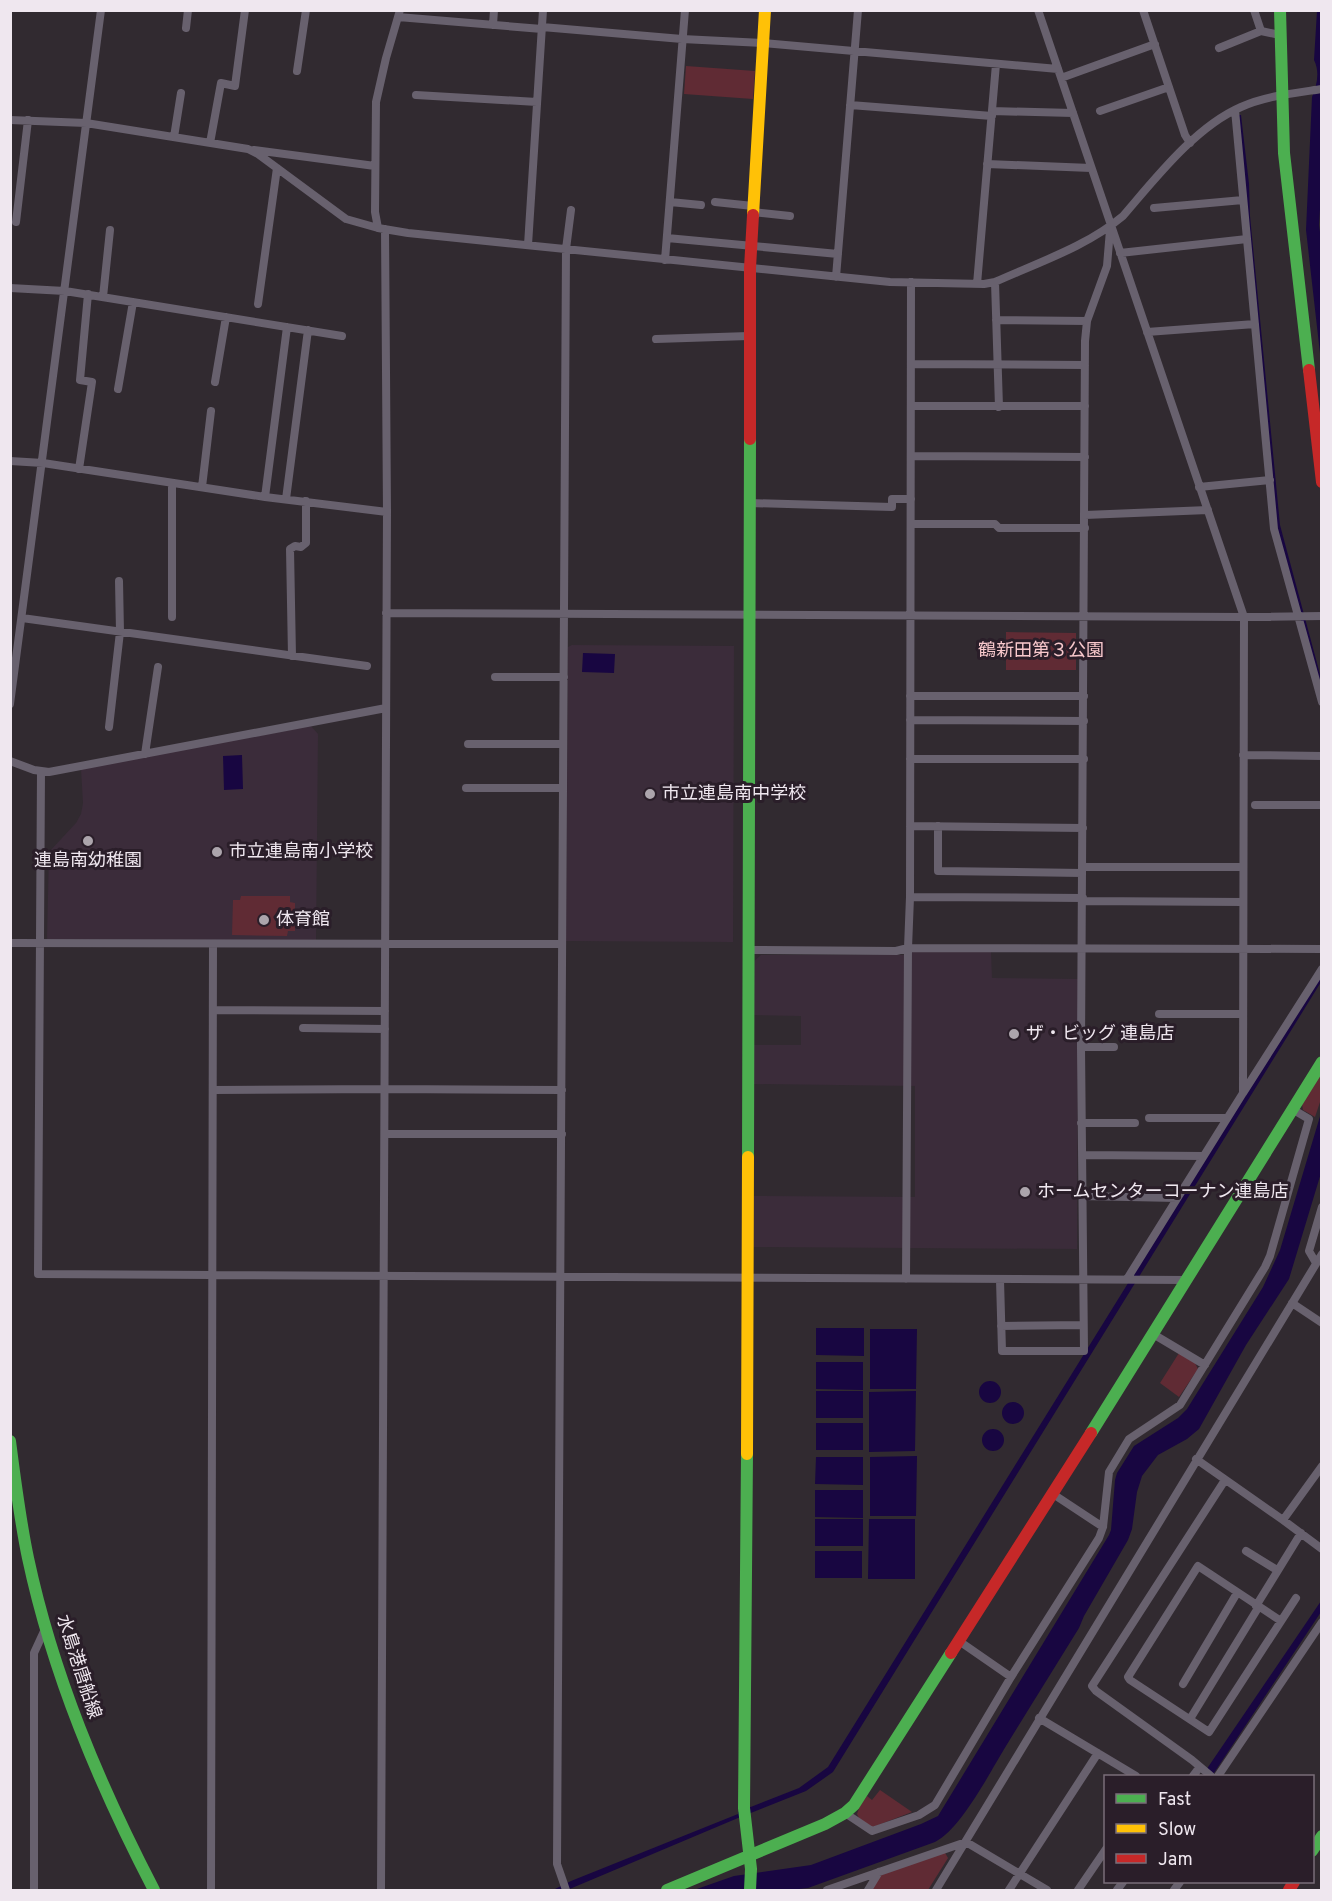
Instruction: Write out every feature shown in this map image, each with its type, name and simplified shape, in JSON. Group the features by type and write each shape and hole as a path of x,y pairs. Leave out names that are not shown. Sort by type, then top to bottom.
{"street":[{"path":"10,704 101,10"},
{"path":"186,28 188,10"},
{"path":"210,143 221,83 235,86 245,10"},
{"path":"297,71 306,10"},
{"path":"493,25 494,10"},
{"path":"528,246 543,10"},
{"path":"665,260 685,10"},
{"path":"750,1890 750,1863 744,1813 747,1521 749,336 751,247 765,10"},
{"path":"836,277 858,10"},
{"path":"1038,10 1244,617 1243,1093"},
{"path":"1143,10 1190,143"},
{"path":"1254,10 1261,31"},
{"path":"1280,10 1284,153 1322,482"},
{"path":"381,1890 387,512 382,228 375,212 375,166 376,102 399,14 493,25 763,43 996,64 1059,74 1155,44"},
{"path":"1219,48 1261,31 1280,35"},
{"path":"977,284 996,64"},
{"path":"1100,111 1169,87"},
{"path":"248,149 346,219 408,233 836,277 977,284 995,282 1090,239 1111,226 1190,143 1214,123 1235,110 1264,100 1322,89"},
{"path":"174,137 181,93"},
{"path":"416,95 537,102"},
{"path":"850,105 992,113 1073,113"},
{"path":"1235,110 1274,529 1322,702"},
{"path":"10,120 86,123 248,149 375,166"},
{"path":"16,222 28,120"},
{"path":"987,164 1091,168"},
{"path":"258,304 277,168"},
{"path":"1154,208 1243,200"},
{"path":"670,202 701,205"},
{"path":"715,202 790,216"},
{"path":"565,1887 557,1864 566,249 571,210"},
{"path":"1000,1280 1002,1351 1084,1351 1082,870 1085,365 1087,321 1107,266 1111,226"},
{"path":"103,297 110,230"},
{"path":"667,238 838,254"},
{"path":"1120,254 1247,238"},
{"path":"906,1279 910,897 911,282"},
{"path":"995,282 999,407"},
{"path":"10,288 88,294 342,336"},
{"path":"80,469 92,382 80,380 88,294"},
{"path":"118,389 133,302"},
{"path":"215,382 226,317"},
{"path":"996,320 1087,321"},
{"path":"1147,332 1255,324"},
{"path":"265,497 286,327"},
{"path":"286,499 308,330"},
{"path":"656,339 749,336"},
{"path":"911,363 1085,365"},
{"path":"911,406 1085,406"},
{"path":"202,487 211,411"},
{"path":"911,456 1085,457"},
{"path":"10,461 43,463 265,497 387,512"},
{"path":"1199,487 1269,480"},
{"path":"172,483 172,617"},
{"path":"749,503 892,507 892,499 910,499"},
{"path":"292,656 290,549 295,546 301,547 306,543 306,501"},
{"path":"1085,515 1208,510"},
{"path":"910,524 995,524 999,528 1085,528"},
{"path":"109,727 120,632 119,581"},
{"path":"386,613 1322,616"},
{"path":"22,618 367,666"},
{"path":"145,754 158,667"},
{"path":"495,677 564,676"},
{"path":"910,696 1084,696"},
{"path":"10,761 49,772 386,708"},
{"path":"910,720 1084,721"},
{"path":"468,744 563,744"},
{"path":"1243,755 1322,756"},
{"path":"910,759 1084,759"},
{"path":"41,771 38,1274 1186,1280"},
{"path":"466,788 563,788"},
{"path":"1255,805 1322,805"},
{"path":"910,826 1083,828"},
{"path":"938,826 938,871 1243,867"},
{"path":"910,897 1242,902"},
{"path":"10,943 562,944"},
{"path":"211,1890 213,944"},
{"path":"747,950 896,951 908,948 1083,947 1322,949"},
{"path":"1132,1279 1177,1198 1226,1118 1322,969"},
{"path":"213,1010 385,1011"},
{"path":"1159,1014 1242,1014"},
{"path":"303,1028 385,1029"},
{"path":"1082,1047 1114,1047"},
{"path":"667,1890 750,1863 846,1813 863,1793 1053,1494 1322,1062"},
{"path":"213,1090 562,1090"},
{"path":"846,1813 872,1831 929,1810 935,1805 1011,1677 1099,1539 1103,1527 1109,1472 1130,1438 1175,1410 1253,1288 1270,1256 1310,1119 1292,1109"},
{"path":"1149,1118 1226,1118"},
{"path":"1082,1123 1135,1123"},
{"path":"385,1134 562,1134"},
{"path":"1082,1155 1203,1156"},
{"path":"1082,1196 1177,1198"},
{"path":"1316,1263 1309,1251 1322,1207"},
{"path":"936,1890 1322,1254"},
{"path":"1292,1303 1322,1323"},
{"path":"1001,1326 1083,1325"},
{"path":"1153,1334 1205,1365"},
{"name":"水島港唐船線","path":"10,1441 30,1560 46,1627 70,1703 101,1784 154,1890"},
{"path":"1196,1460 1322,1549"},
{"path":"1283,1520 1322,1466"},
{"path":"1210,1775 1092,1686 1225,1480"},
{"path":"1053,1494 1103,1527"},
{"path":"1190,1719 1301,1533"},
{"path":"1246,1551 1277,1570"},
{"path":"1281,1622 1198,1566 1128,1677 1209,1732 1281,1622 1296,1598"},
{"path":"1183,1684 1237,1593"},
{"path":"1219,1775 1322,1622"},
{"path":"34,1890 34,1653 46,1627"},
{"path":"959,1641 1011,1677"},
{"path":"1039,1718 1134,1775"},
{"path":"1009,1890 1098,1753"},
{"path":"1194,1775 1201,1769"},
{"path":"827,1890 966,1842 1047,1890"},
{"path":"1078,1890 1104,1852"},
{"path":"868,1890 879,1872"}],"shaded area":[{"path":"1317,11 1321,11 1322,177 1319,225 1322,246 1321,362 1306,230 1312,97 1317,78 1314,60"},
{"path":"1237,115 1241,115 1249,184 1250,216 1280,525 1321,678 1321,696 1277,529"},
{"name":"市立連島南中学校","path":"572,645 734,646 733,942 566,941 568,647"},
{"path":"583,653 615,654 614,673 582,672"},
{"name":"市立連島南小学校","path":"311,726 318,734 316,942 47,939 49,852 76,823 81,814 83,803 81,769"},
{"path":"242,755 243,789 224,790 223,756"},
{"path":"916,951 991,952 992,978 1078,979 1077,1249 752,1247 753,1196 915,1197 915,1086 752,1084 752,1045 801,1045 801,1016 752,1015 752,963 761,955 904,955"},
{"path":"1321,972 1321,982 833,1772 806,1791 572,1888 553,1890 799,1788 828,1767"},
{"path":"1321,1113 1321,1173 1289,1279 1246,1345 1199,1429 1187,1439 1158,1455 1142,1476 1128,1540 1079,1628 965,1813 945,1835 935,1842 808,1888 694,1890 734,1876 811,1865 938,1816 1109,1535 1117,1473 1134,1446 1178,1418 1187,1409 1263,1287 1280,1250"},
{"path":"816,1328 864,1328 864,1356 816,1355"},
{"path":"870,1329 917,1329 916,1389 870,1389"},
{"path":"816,1362 863,1362 863,1390 816,1389"},
{"path":"990,1381 998,1384 1001,1392 998,1400 990,1403 982,1400 979,1392 982,1384"},
{"path":"816,1391 863,1391 863,1418 816,1418"},
{"path":"916,1391 915,1451 869,1452 869,1392"},
{"path":"1013,1402 1021,1405 1024,1413 1021,1421 1013,1424 1005,1421 1002,1413 1005,1405"},
{"path":"816,1423 863,1423 863,1450 816,1450"},
{"path":"993,1429 1001,1432 1004,1440 1001,1448 993,1451 985,1448 982,1440 985,1432"},
{"path":"917,1456 916,1516 870,1516 870,1457"},
{"path":"816,1457 863,1457 863,1485 815,1484"},
{"path":"815,1490 863,1490 863,1518 815,1517"},
{"path":"815,1519 863,1519 863,1546 815,1546"},
{"path":"869,1519 915,1519 915,1579 868,1579"},
{"path":"815,1551 862,1551 862,1578 815,1578"},
{"path":"1321,1601 1321,1612 1213,1775 1203,1775"}],"green space":[{"path":"686,66 755,71 753,99 684,94"},
{"name":"鶴新田第３公園","path":"1006,632 1076,633 1076,670 1006,670"},
{"name":"体育館","path":"241,896 290,896 290,902 295,903 295,931 288,931 287,936 232,935 233,900 240,900"},
{"path":"1321,1071 1321,1099 1315,1117 1303,1110 1302,1104"},
{"path":"1179,1353 1195,1363 1198,1369 1179,1397 1160,1383"},
{"path":"880,1790 912,1812 873,1827 860,1820 857,1814 860,1806 867,1796 872,1800"},
{"path":"944,1851 948,1858 928,1890 870,1890 879,1876"}],"traffic: fast":[{"path":"1280,10 1284,153 1309,370"},
{"path":"748,1157 750,439"},
{"path":"1091,1433 1322,1062"},
{"path":"10,1441 25,1544 50,1644 64,1687 97,1769 154,1890"},
{"path":"747,1454 744,1808 751,1869 750,1890"},
{"path":"667,1890 825,1824 845,1813 854,1805 951,1653"},
{"path":"1314,1848 1322,1836"}],"traffic: slow":[{"path":"753,215 765,10"},
{"path":"747,1454 748,1157"}],"traffic: jam":[{"path":"750,439 750,268 753,215"},
{"path":"1309,370 1322,482"},
{"path":"951,1653 1091,1433"},
{"path":"1289,1890 1293,1883"}],"place":[{"name":"市立連島南中学校","path":"650,794"},
{"name":"連島南幼稚園","path":"88,841"},
{"name":"市立連島南小学校","path":"217,852"},
{"name":"体育館","path":"264,920"},
{"name":"ザ・ビッグ 連島店","path":"1014,1034"},
{"name":"ホームセンターコーナン連島店","path":"1025,1192"}]}
